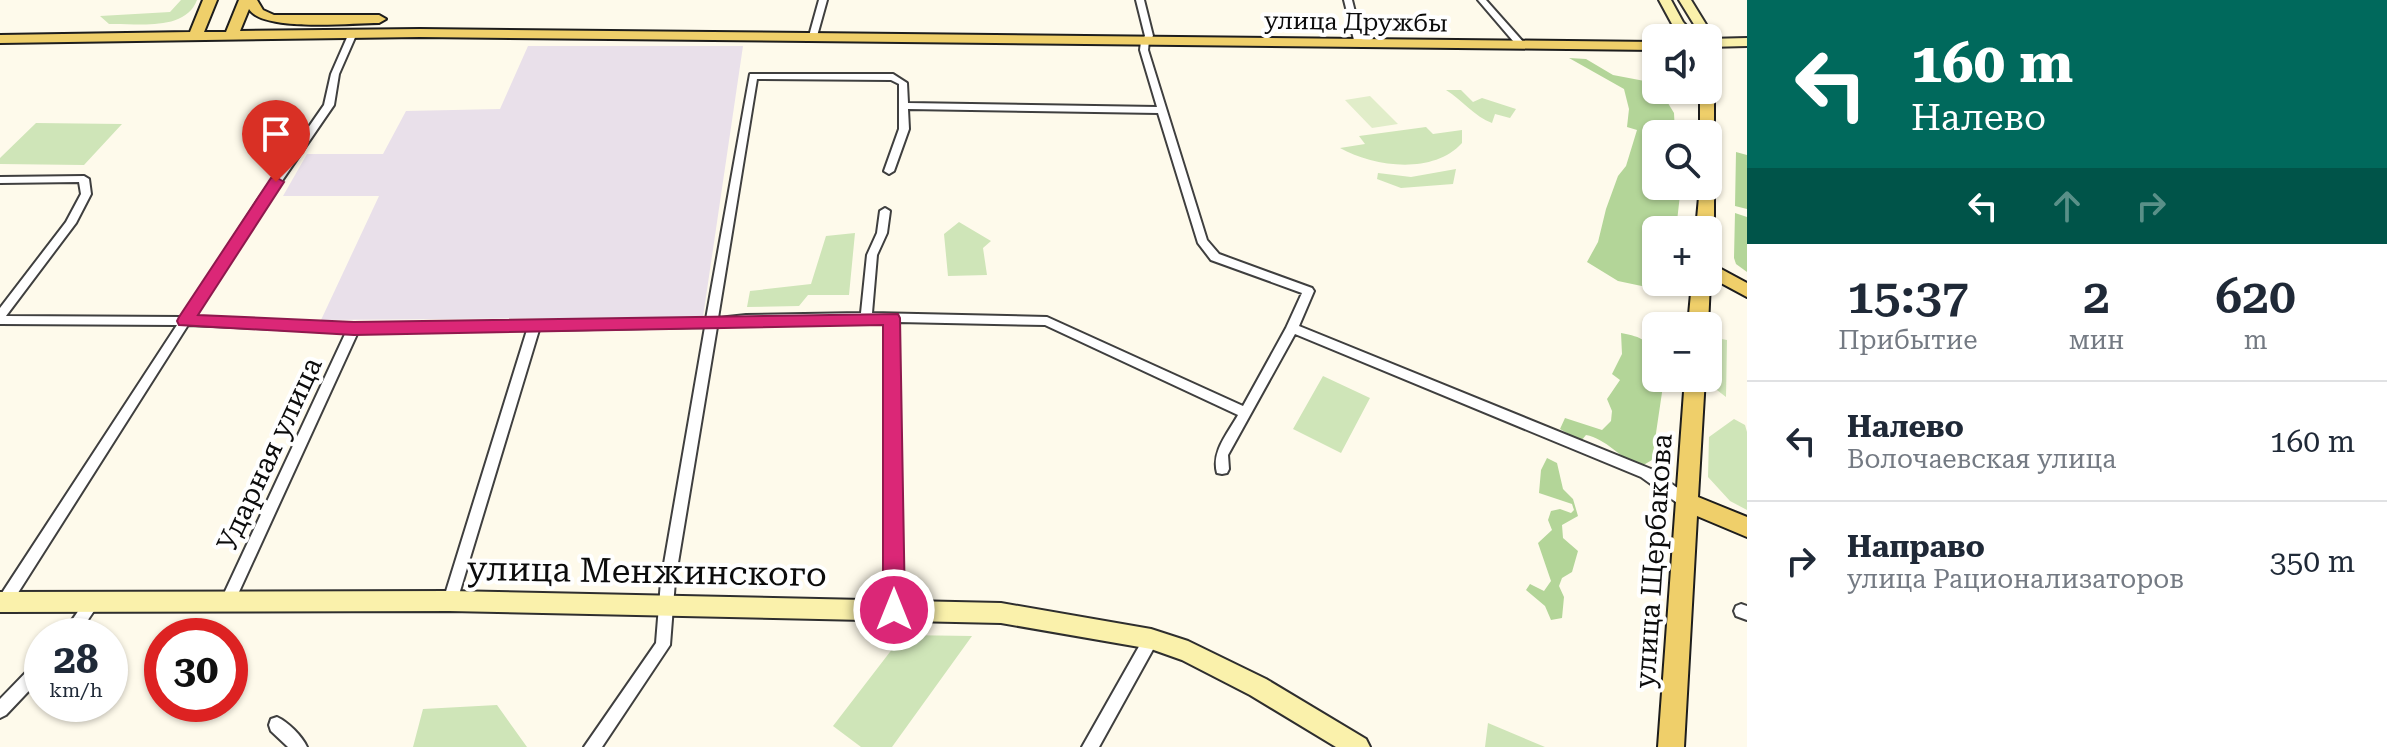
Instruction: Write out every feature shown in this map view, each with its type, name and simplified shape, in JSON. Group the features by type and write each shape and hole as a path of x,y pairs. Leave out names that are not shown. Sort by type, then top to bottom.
{"main road":[{"path":"196,35 210,0"},
{"path":"232,34 248,0 258,13 272,19 388,19 420,33"},
{"name":"улица Дружбы","path":"1,40 420,33 1642,46"},
{"path":"1722,276 1747,291"},
{"name":"улица Щербакова","path":"1671,747 1694,392"},
{"path":"1685,501 1747,527"}],"street":[{"path":"813,36 823,0"},
{"path":"1140,0 1149,36 1145,41 1160,110 1202,241 1215,257 1308,291 1292,328 1222,455 1222,469"},
{"path":"1348,0 1359,44"},
{"path":"1482,0 1522,46"},
{"path":"1665,0 1678,24"},
{"path":"1685,0 1700,24"},
{"path":"2,602 329,105 335,74 353,33"},
{"path":"1722,43 1747,42"},
{"path":"592,747 663,645 666,606 753,76 893,77 903,83 904,129 889,171"},
{"path":"903,106 1160,110"},
{"path":"0,180 84,179 86,194 71,223 0,318"},
{"path":"866,317 872,255 882,233 885,211"},
{"path":"0,318 354,328 712,323 746,319 866,317 1047,321 1245,413"},
{"path":"892,318 894,610"},
{"path":"450,601 534,326"},
{"name":"Ударная улица","path":"228,600 354,328"},
{"path":"1292,328 1646,473 1685,501"},
{"name":"улица Менжинского","path":"2,602 450,601 1001,613 1151,639 1188,652 1258,687 1358,747"},
{"path":"81,618 93,602"},
{"path":"1090,747 1151,639"},
{"path":"0,710 24,685"},
{"path":"277,725 299,747"}],"shaded area":[{"path":"528,46 743,46 703,317 321,320 379,196 283,196 307,154 383,154 406,111 500,109"}],"green space":[{"path":"181,0 197,0 182,17 159,24 109,24 100,16 170,12"},
{"path":"1569,58 1586,59 1613,75 1642,81 1642,104 1669,104 1674,113 1674,120 1642,120 1642,200 1679,200 1678,216 1642,216 1642,286 1618,281 1587,262 1598,242 1606,209 1618,176 1626,166 1637,130 1627,127 1629,109 1624,89"},
{"path":"1446,90 1461,90 1473,102 1482,98 1516,109 1510,118 1495,114 1492,123"},
{"path":"1370,96 1398,124 1372,128 1345,100"},
{"path":"36,123 122,124 84,165 0,164 0,158"},
{"path":"1426,127 1433,134 1462,130 1462,143 1435,160 1403,165 1369,160 1340,148 1365,144 1359,136"},
{"path":"1736,152 1747,155 1747,209 1735,206"},
{"path":"1456,169 1453,184 1401,188 1377,179 1378,173 1411,177"},
{"path":"1735,213 1747,217 1747,272 1736,264 1734,258"},
{"path":"959,222 991,241 983,248 987,275 948,276 944,234"},
{"path":"855,233 849,295 808,295 799,306 747,307 750,291 811,284 826,236"},
{"path":"1621,333 1642,340 1642,392 1662,392 1652,460 1640,467 1600,440 1586,435 1581,441 1560,429 1565,418 1602,430 1611,421 1612,411 1607,399 1620,380 1612,374 1622,354"},
{"path":"1722,339 1727,340 1726,397 1720,392 1722,392"},
{"path":"1323,376 1370,398 1341,453 1293,429"},
{"path":"1734,419 1745,425 1747,432 1747,510 1730,501 1708,477 1709,437"},
{"path":"1547,458 1557,463 1563,489 1573,499 1578,516 1562,525 1563,538 1578,551 1572,572 1562,578 1559,586 1564,597 1562,618 1551,620 1545,606 1526,590 1530,584 1544,591 1551,581 1538,543 1552,530 1548,520 1551,511 1560,509 1571,513 1574,510 1572,504 1539,493 1541,470"},
{"path":"903,635 972,636 892,747 861,747 833,726"},
{"path":"497,705 527,747 413,747 423,709"},
{"path":"1488,723 1545,747 1485,747"}],"route":[{"path":"276,182 185,321 354,328 892,318 894,610"}]}
